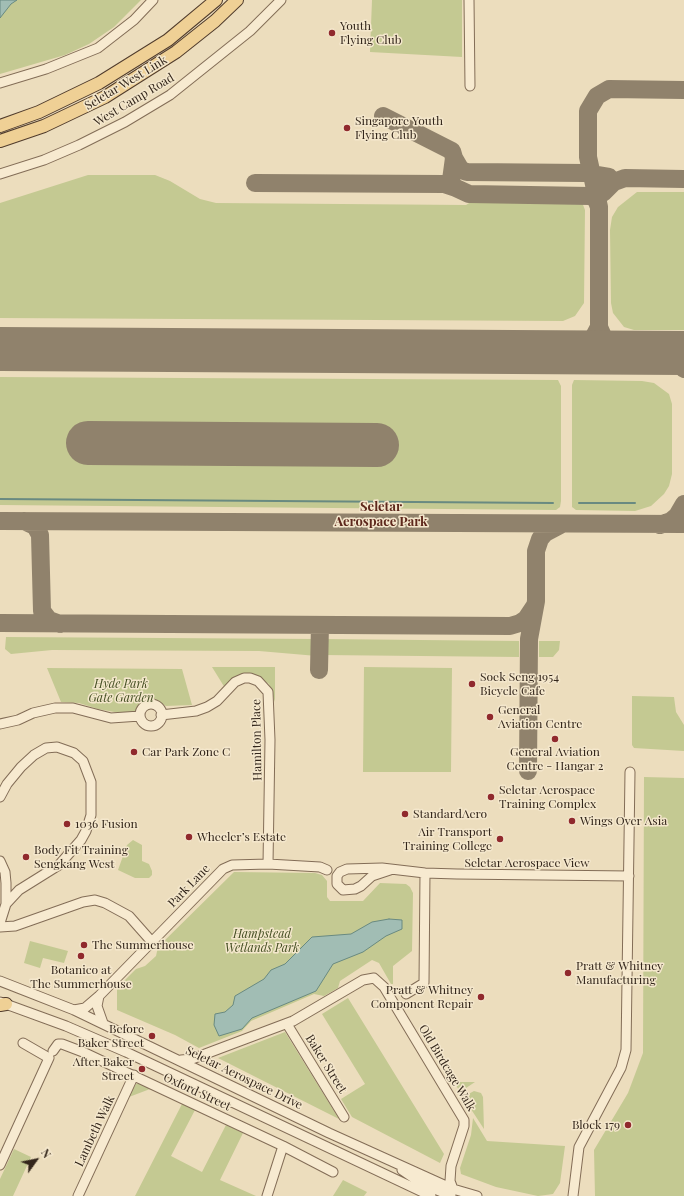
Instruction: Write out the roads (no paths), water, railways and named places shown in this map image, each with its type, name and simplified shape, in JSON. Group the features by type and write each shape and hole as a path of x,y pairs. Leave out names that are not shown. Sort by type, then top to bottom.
{"main road":[{"name":"Seletar West Link","path":"0,126 72,97 112,76 168,40 216,0"},
{"name":"Seletar West Link","path":"0,141 44,126 118,90 176,52 215,21 237,0"}],"street":[{"path":"0,83 46,69 98,48 134,20 153,0"},
{"name":"West Camp Road","path":"0,174 44,160 79,145 126,122 170,95 250,31 281,0"},
{"path":"469,0 470,86"},
{"name":"Hamilton Place","path":"161,714 196,711 207,707 217,701 235,682 244,678 250,678 258,681 268,692 270,740 268,864"},
{"path":"150,704 156,706 161,714 159,721 151,726 144,723 140,716 144,707 150,704"},
{"path":"0,724 18,720 33,713 55,708 79,710 111,718 140,716"},
{"path":"0,797 7,784 21,767 34,755 46,748 57,747 74,753 83,761 91,782 91,815 81,840 59,865 19,890 6,904"},
{"path":"573,1195 579,1147 621,1068 626,1050 630,772"},
{"path":"0,861 6,883 6,904 0,923"},
{"name":"Park Lane","path":"74,1010 85,1008 99,996 218,874 232,865 268,864 320,867 327,870"},
{"name":"Seletar Aerospace View","path":"390,870 372,876 355,889 344,890 337,884 337,876 340,872 348,870 382,868 425,873 629,876"},
{"path":"406,994 424,983 425,873"},
{"path":"6,883 12,890 19,890"},
{"path":"0,927 15,926 83,902 95,900 105,902 129,916 152,942"},
{"name":"Old Birdcage Walk","path":"181,1060 192,1059 287,1024 367,978 378,980 396,1007 464,1120 464,1126 450,1166 452,1192"},
{"name":"Seletar Aerospace Drive","path":"0,981 103,1023 390,1161 421,1183 452,1192"},
{"path":"99,996 96,1006 103,1023"},
{"path":"2,1003 66,1026 126,1052 431,1196"},
{"name":"Baker Street","path":"287,1024 344,1117"},
{"path":"0,1165 3,1150 49,1058 23,1043"},
{"name":"Oxford Street","path":"53,1051 58,1044 62,1044 134,1075 283,1146 333,1172"},
{"name":"Lambeth Walk","path":"78,1196 134,1075"},
{"path":"267,1196 283,1146"},
{"path":"452,1192 477,1196"}],"water":[{"path":"0,0 17,0 11,4 0,18"},
{"path":"389,919 402,920 402,929 386,936 363,952 333,964 316,991 252,1018 242,1029 219,1036 214,1025 215,1014 225,1012 233,1005 235,996 264,979 271,970 285,964 312,937 351,934 372,922"}],"waterway":[{"path":"0,499 553,503"},
{"path":"579,503 635,503"}],"place":[{"name":"Youth Flying Club","path":"332,33"},
{"name":"Singapore Youth Flying Club","path":"347,128"},
{"name":"Soek Seng 1954 Bicycle Cafe","path":"472,684"},
{"name":"General Aviation Centre","path":"490,717"},
{"name":"General Aviation Centre - Hangar 2","path":"555,739"},
{"name":"Car Park Zone C","path":"134,752"},
{"name":"Seletar Aerospace Training Complex","path":"491,797"},
{"name":"StandardAero","path":"405,814"},
{"name":"Wings Over Asia","path":"572,821"},
{"name":"1036 Fusion","path":"67,824"},
{"name":"Wheeler’s Estate","path":"189,837"},
{"name":"Air Transport Training College","path":"500,839"},
{"name":"Body Fit Training Sengkang West","path":"26,857"},
{"name":"The Summerhouse","path":"84,945"},
{"name":"Botanico at The Summerhouse","path":"81,956"},
{"name":"Pratt & Whitney Manufacturing","path":"568,973"},
{"name":"Pratt & Whitney Component Repair","path":"481,997"},
{"name":"Before Baker Street","path":"152,1036"},
{"name":"After Baker Street","path":"142,1069"},
{"name":"Block 179","path":"628,1125"}],"district":[{"name":"Seletar Aerospace Park","path":"381,514"}],"park label":[{"name":"Hyde Park Gate Garden","path":"121,691"},
{"name":"Hampstead Wetlands Park","path":"262,941"}]}
